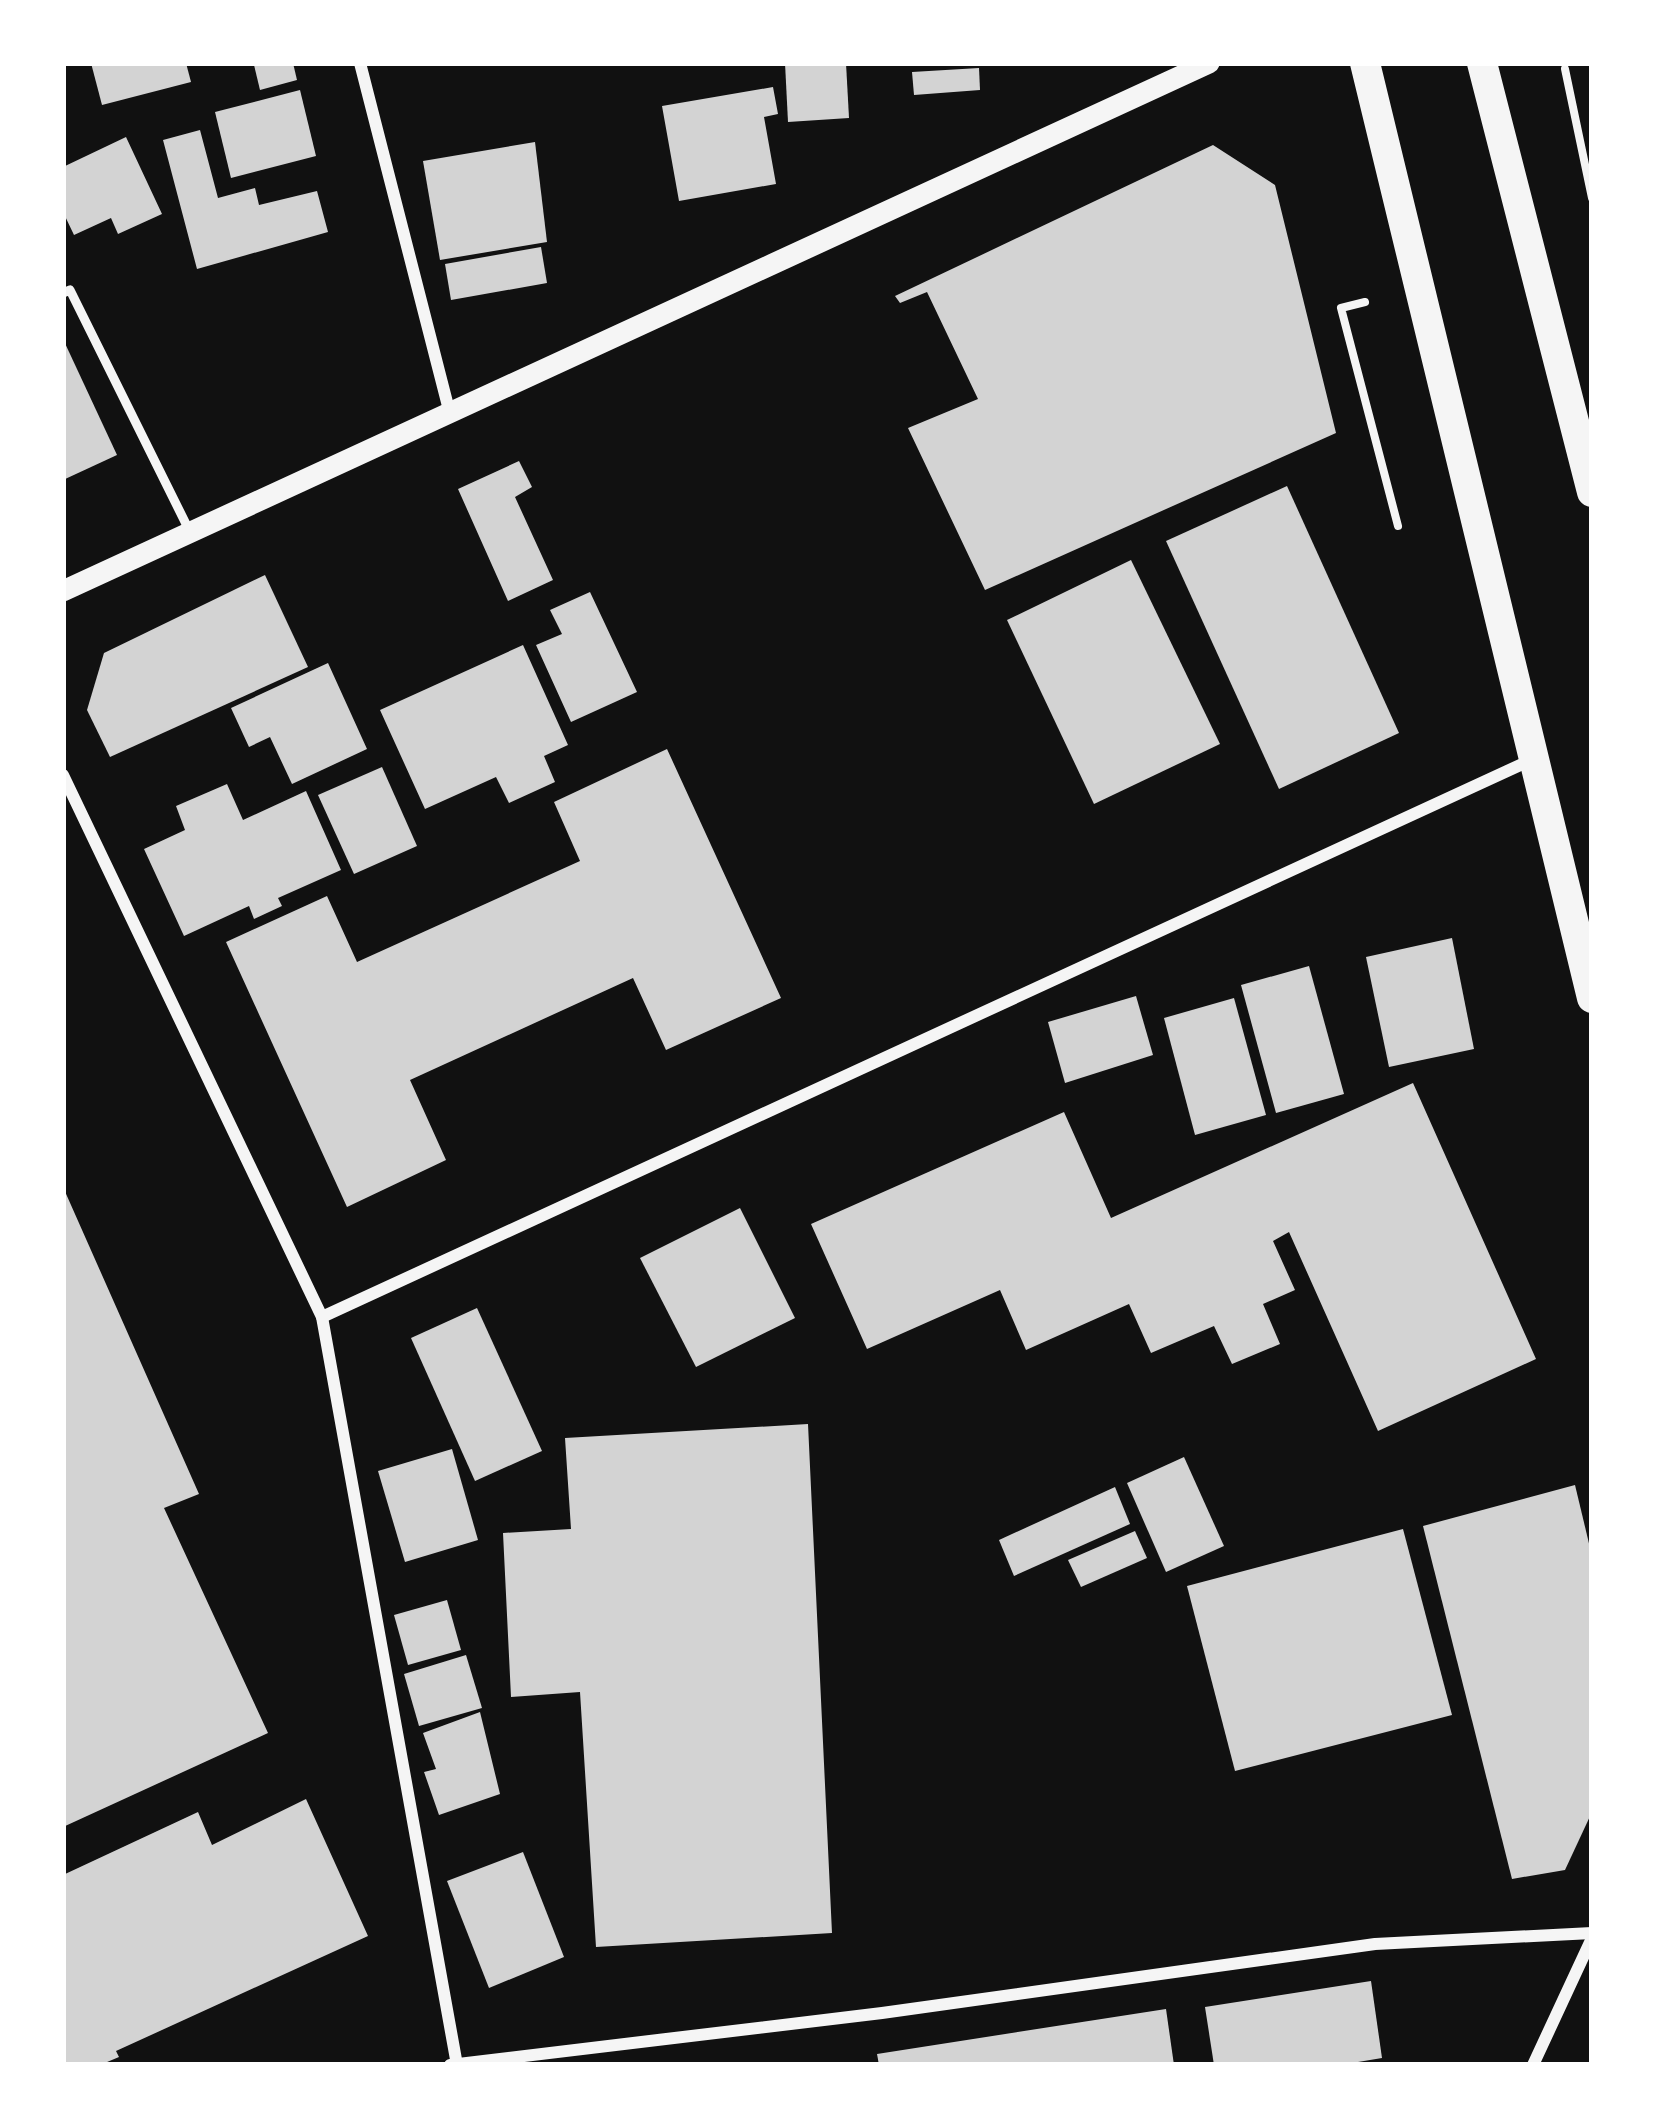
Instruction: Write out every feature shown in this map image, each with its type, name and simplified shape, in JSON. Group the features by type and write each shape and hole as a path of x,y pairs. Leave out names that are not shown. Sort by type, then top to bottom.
{"main road":[{"path":"1365,63 1592,998"},
{"path":"1482,63 1592,492"}],"street":[{"path":"360,63 449,410"},
{"path":"63,591 1209,63"},
{"path":"322,1317 1532,760"},
{"path":"63,775 322,1317 454,2064 882,2013 1375,1944 1592,1935 1533,2065"}],"lane":[{"path":"63,293 70,290 189,530"}],"path":[{"path":"1565,69 1592,199"},
{"path":"1343,320 1398,526"}],"building":[{"path":"91,63 186,63 191,82 102,105"},
{"path":"293,63 297,80 260,90 254,65"},
{"path":"785,63 846,63 849,118 788,122"},
{"path":"979,68 980,90 914,95 912,72"},
{"path":"773,87 778,114 764,117 776,184 679,201 662,106"},
{"path":"300,90 316,156 231,178 215,112"},
{"path":"200,130 218,198 255,188 259,205 317,191 328,232 197,269 163,140"},
{"path":"126,137 162,214 118,234 111,218 74,235 63,212 63,167"},
{"path":"535,142 547,242 440,260 423,161"},
{"path":"1213,145 1275,185 1336,433 985,590 908,428 978,399 927,292 900,303 895,296"},
{"path":"541,247 547,283 451,300 445,264"},
{"path":"63,339 117,455 63,480"},
{"path":"519,461 532,487 515,497 553,580 508,601 458,489"},
{"path":"1287,486 1399,733 1279,789 1166,541"},
{"path":"1131,560 1220,744 1094,804 1007,620"},
{"path":"265,575 308,667 110,757 87,710 104,653"},
{"path":"590,592 637,692 571,722 536,645 562,634 550,610"},
{"path":"523,645 568,745 544,756 555,782 509,803 496,777 425,809 380,710"},
{"path":"328,663 367,749 292,784 270,737 249,747 231,708"},
{"path":"667,749 781,998 666,1050 633,978 410,1080 446,1160 347,1207 226,942 327,896 357,962 580,861 554,802"},
{"path":"382,767 417,846 354,874 318,795"},
{"path":"227,784 243,820 306,791 341,870 278,898 282,906 254,919 249,906 184,936 144,849 185,830 176,806"},
{"path":"1452,938 1474,1049 1389,1067 1366,957"},
{"path":"1309,966 1344,1094 1276,1113 1241,985"},
{"path":"1136,996 1153,1055 1065,1083 1048,1022"},
{"path":"1234,998 1266,1115 1195,1135 1164,1018"},
{"path":"1413,1083 1536,1359 1378,1431 1289,1232 1273,1241 1295,1290 1263,1304 1280,1344 1232,1364 1214,1326 1151,1353 1129,1304 1026,1350 1000,1290 867,1349 811,1224 1064,1112 1111,1218"},
{"path":"63,1187 199,1494 164,1508 268,1733 63,1827"},
{"path":"740,1208 795,1318 696,1367 640,1258"},
{"path":"477,1308 542,1451 475,1481 411,1338"},
{"path":"808,1424 832,1933 596,1947 580,1692 511,1697 503,1533 571,1529 565,1438"},
{"path":"452,1449 478,1540 405,1562 378,1471"},
{"path":"1184,1457 1224,1546 1166,1572 1127,1483"},
{"path":"1575,1485 1592,1556 1592,1812 1565,1870 1512,1879 1423,1526"},
{"path":"1115,1487 1130,1524 1014,1576 999,1540"},
{"path":"1403,1529 1452,1715 1235,1771 1187,1586"},
{"path":"1135,1531 1147,1558 1081,1587 1068,1560"},
{"path":"447,1600 461,1650 408,1665 394,1615"},
{"path":"466,1655 482,1708 419,1726 404,1674"},
{"path":"480,1712 500,1794 439,1815 424,1772 436,1769 423,1733"},
{"path":"306,1799 368,1936 116,2051 119,2057 100,2065 63,2065 63,1875 198,1812 212,1845"},
{"path":"523,1852 564,1957 489,1988 447,1881"},
{"path":"1371,1981 1382,2058 1340,2065 1214,2065 1205,2007"},
{"path":"1166,2009 1174,2065 879,2065 877,2054"}]}
